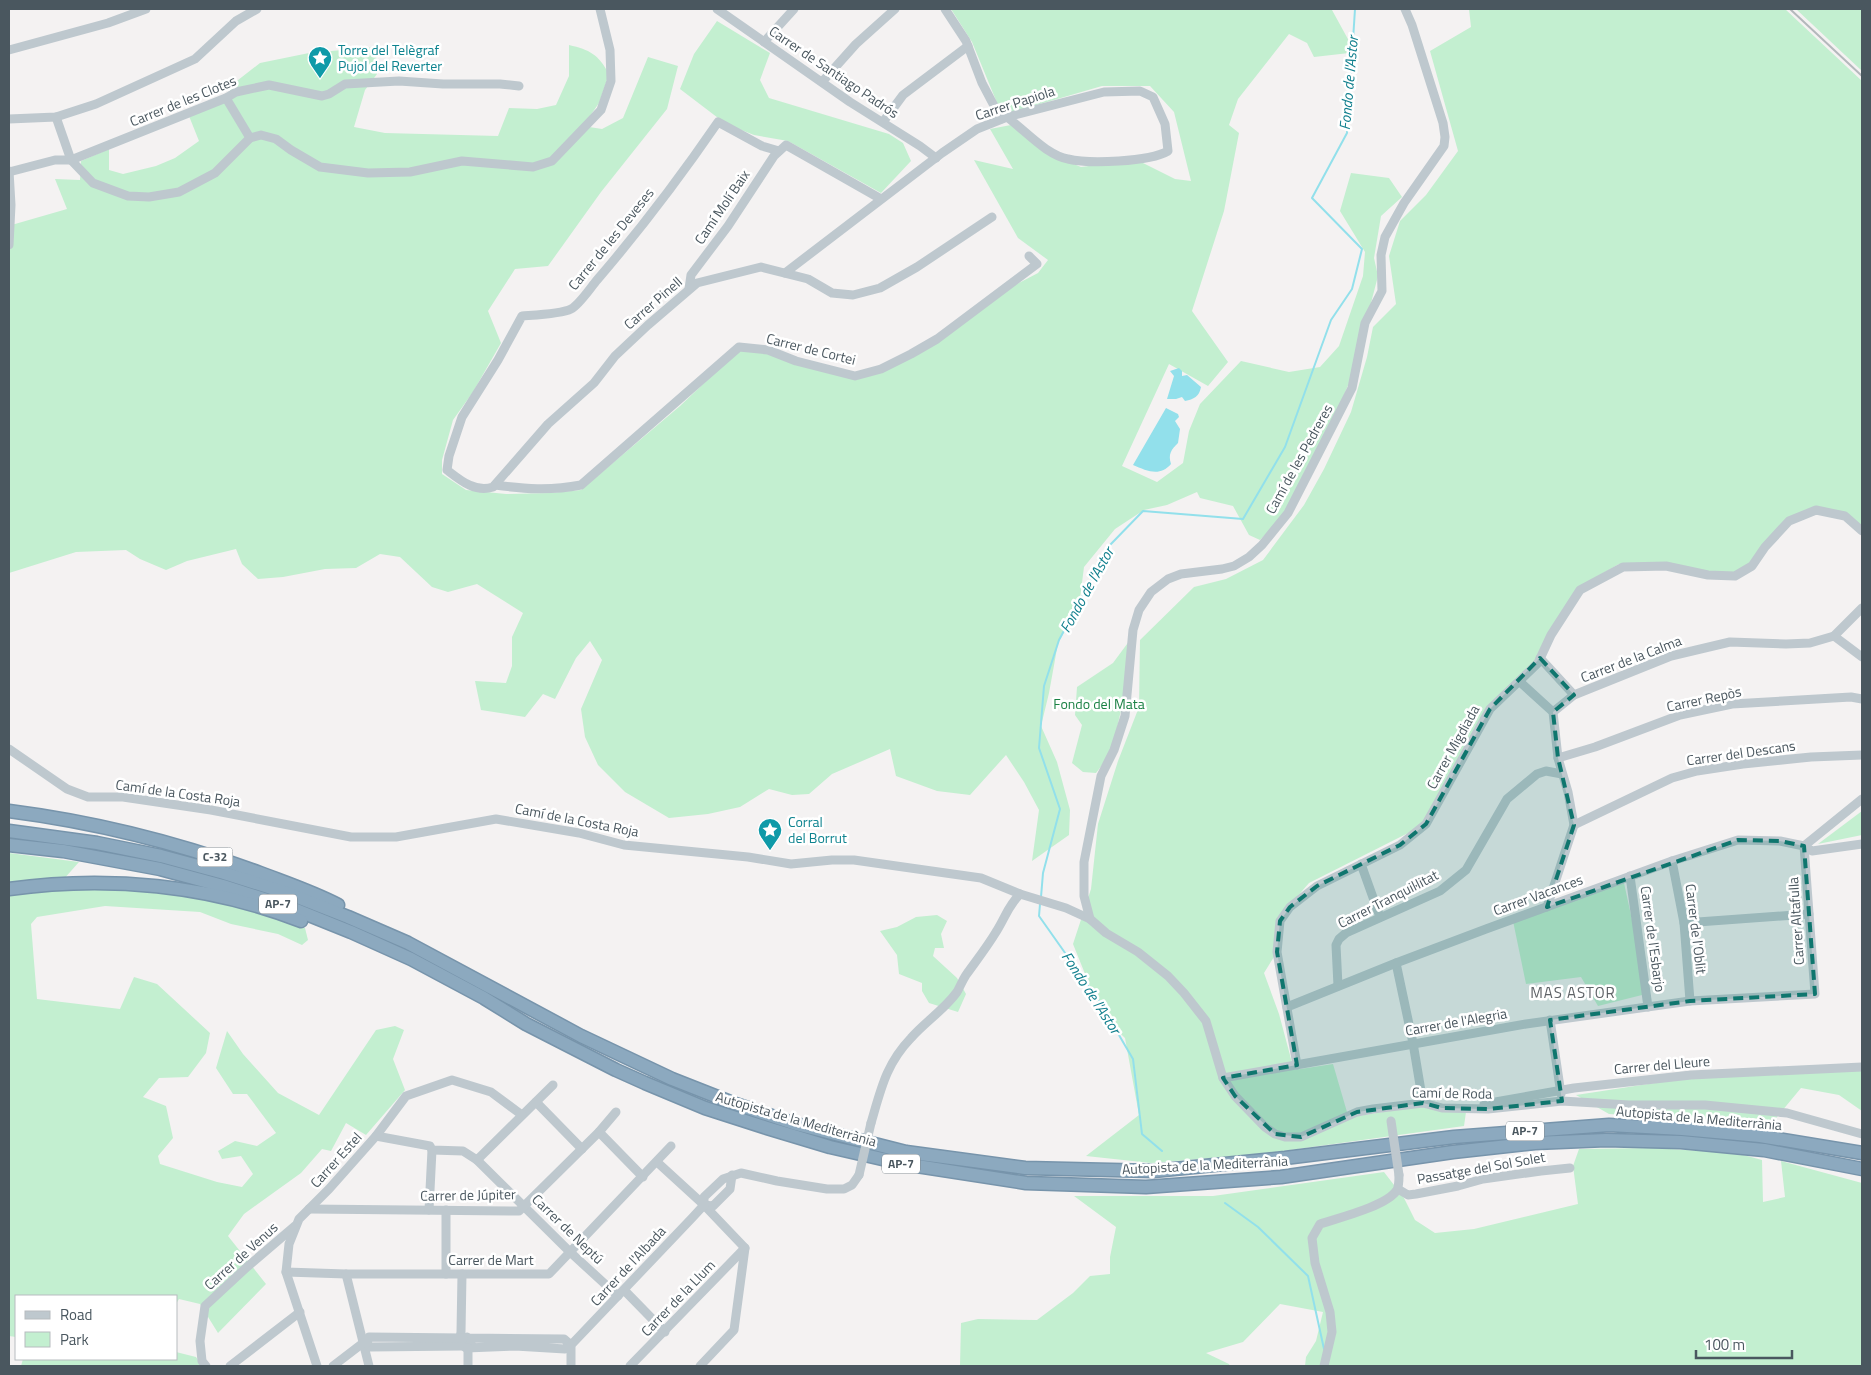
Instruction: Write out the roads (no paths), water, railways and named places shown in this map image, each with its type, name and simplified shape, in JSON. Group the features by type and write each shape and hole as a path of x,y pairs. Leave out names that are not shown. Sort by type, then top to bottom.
{"highway":[{"name":"C-32","path":"9,811 58,818 122,831 215,857 323,897 408,943"},
{"name":"Autopista de la Mediterrània","path":"9,831 97,843 161,856 286,893 348,916 408,943 581,1036 672,1079 780,1119 834,1135 906,1152 1025,1168 1154,1171 1285,1158 1454,1137 1609,1125 1760,1136 1862,1152"},
{"name":"Autopista de la Mediterrània","path":"9,845 64,851 128,862 192,877 254,895 320,919 389,949 484,998 526,1024 616,1070 705,1108 830,1147 904,1164 1026,1183 1146,1187 1281,1177 1453,1152 1535,1143 1606,1140 1681,1142 1764,1150 1862,1169"},
{"path":"9,889 56,884 124,884 182,890 230,900 293,918 346,939 526,1024"}],"street":[{"path":"9,50 108,22 146,9"},
{"path":"9,119 56,118 96,104 195,59 236,21 257,9"},
{"path":"56,118 71,160 93,183 128,196 149,197 179,192 215,173 250,138 261,135 276,139 291,150 320,166 368,173 410,172 462,161 533,167 552,161 601,110 611,81 610,50 600,9"},
{"name":"Carrer de Santiago Padrós","path":"717,9 936,158"},
{"path":"764,42 794,9"},
{"path":"822,82 856,44 895,9"},
{"path":"946,9 968,46 982,83 1004,118"},
{"name":"Camí de les Pedreres","path":"1090,919 1084,896 1084,862 1101,776 1117,741 1125,716 1134,630 1139,610 1151,592 1168,579 1181,574 1234,566 1250,557 1288,513 1352,388 1365,323 1382,291 1381,255 1385,238 1404,203 1444,146 1446,137 1443,123 1412,24 1405,9"},
{"path":"883,122 903,95 968,46"},
{"name":"Carrer de les Clotes","path":"9,172 55,160 71,160 226,98 236,92 269,86 322,96 345,84 399,81 519,86"},
{"name":"Carrer Papiola","path":"785,273 936,158 977,129 1004,118 1104,92 1140,91 1153,97 1166,124 1168,151 1160,155 1144,158 1112,161 1067,159 1046,149 1004,118"},
{"path":"226,98 250,138"},
{"name":"Carrer de les Deveses","path":"486,490 468,485 447,470 449,456 462,417 498,360 522,316 546,315 572,309 694,158 718,122 762,146 782,148"},
{"path":"782,148 881,199"},
{"name":"Camí Molí Baix","path":"690,289 691,275 728,226 764,170 782,148"},
{"path":"9,172 11,205 9,245"},
{"name":"Carrer Pinell","path":"486,490 495,485 548,424 594,383 615,356 648,324 697,283 761,266 808,279 832,292 853,295 880,288 992,217"},
{"name":"Carrer de Cortei","path":"495,485 526,490 561,489 581,484 739,348 768,350 796,361 855,376 881,369 937,339 1037,264 1029,256"},
{"name":"Carrer Migdiada","path":"1298,1064 1277,952 1280,921 1290,907 1317,886 1400,845 1426,824 1490,708 1520,682 1538,663 1551,635 1580,590 1623,567 1666,566 1708,575 1736,576 1752,566 1765,547 1789,521 1816,510 1844,516 1862,531"},
{"name":"Carrer de la Calma","path":"1553,712 1574,695 1672,656 1730,642 1802,644 1834,636 1862,608"},
{"path":"1834,636 1862,656"},
{"path":"1540,658 1574,695"},
{"path":"1520,682 1553,712 1558,758 1568,792 1574,825 1546,907"},
{"name":"Carrer Repòs","path":"1558,758 1595,747 1680,715 1732,704 1842,698 1862,699"},
{"name":"Camí de la Costa Roja","path":"9,749 67,789 88,797 123,797 211,810 351,837 396,837 496,819 579,833 624,845 748,857 791,864 854,860 981,878 1020,894 1066,908 1090,919"},
{"name":"Carrer del Descans","path":"1574,825 1672,778 1697,771 1743,764 1862,754"},
{"name":"Carrer Tranquil·litat","path":"1338,986 1336,945 1339,939 1346,933 1440,891 1455,880 1466,870 1475,857 1508,799 1537,774 1546,771 1562,774"},
{"path":"1804,846 1862,798"},
{"name":"Carrer Vacances","path":"1287,1007 1396,963 1546,907 1672,861 1738,840 1780,840 1804,846 1812,851 1862,844"},
{"name":"Carrer Altafulla","path":"1804,846 1815,994"},
{"name":"Carrer de l'Oblit","path":"1672,861 1684,922 1690,1000"},
{"path":"1361,864 1380,917"},
{"name":"Carrer de l'Esbarjo","path":"1630,876 1648,1006"},
{"name":"Carrer de l'Albada","path":"571,1345 704,1205 704,1197 723,1179 741,1173 777,1182 837,1190 852,1186 859,1175 884,1076 893,1059 911,1037 938,1013 957,992 964,977 1001,924 1011,903 1020,894"},
{"path":"1684,922 1809,914"},
{"name":"Camí de Roda","path":"1090,919 1106,933 1138,952 1168,976 1184,993 1206,1021 1223,1078 1235,1096 1265,1127 1285,1137 1301,1137 1357,1112 1423,1103 1442,1108 1488,1109 1562,1101 1629,1105 1705,1105 1787,1113 1862,1134"},
{"path":"1396,963 1413,1043 1423,1103"},
{"name":"Carrer de l'Alegria","path":"1223,1078 1550,1020 1690,1000 1815,994"},
{"path":"1550,1020 1562,1101"},
{"name":"Carrer del Lleure","path":"1467,1109 1487,1103 1560,1090 1692,1075 1862,1067"},
{"name":"Carrer Estel","path":"317,1366 286,1272 288,1244 299,1219 376,1136 406,1096 452,1080 491,1092 522,1115"},
{"path":"432,1150 463,1151 477,1160 553,1085"},
{"path":"536,1102 582,1149"},
{"path":"1324,1366 1332,1332 1330,1312 1315,1264 1312,1238 1320,1224 1390,1198 1398,1189 1399,1175 1388,1108"},
{"name":"Carrer de Júpiter","path":"309,1209 519,1211 599,1132 616,1112"},
{"path":"599,1132 643,1177"},
{"path":"376,1136 430,1146 432,1150 430,1210"},
{"name":"Carrer de Mart","path":"286,1272 346,1274 549,1274 671,1146"},
{"name":"Carrer de Neptú","path":"477,1160 570,1252 665,1332"},
{"path":"657,1162 704,1205 745,1248 734,1330 700,1366"},
{"name":"Passatge del Sol Solet","path":"1398,1189 1408,1194 1416,1194 1483,1179 1570,1168"},
{"path":"446,1210 446,1274"},
{"name":"Carrer de Venus","path":"206,1366 202,1360 200,1341 205,1306 296,1225"},
{"name":"Carrer de la Llum","path":"630,1366 745,1248"},
{"path":"346,1274 365,1343 369,1366"},
{"path":"462,1274 462,1332 468,1366"},
{"path":"230,1366 300,1312"},
{"path":"333,1366 369,1338 465,1342 564,1339 571,1345 571,1366"}],"water":[{"path":"1179,368 1182,371 1182,376 1187,375 1201,387 1197,395 1185,401 1182,397 1167,399 1174,376 1170,371"},
{"path":"1166,408 1178,414 1179,417 1175,421 1180,429 1178,443 1171,452 1171,464 1158,472 1148,471 1133,465"}],"waterway":[{"name":"Fondo de l'Astor","path":"1041,897 1043,873 1060,809 1039,748 1044,686 1059,640 1110,545 1143,511 1243,519 1285,447 1331,320 1352,289 1362,249 1312,198 1347,133 1355,9"},
{"name":"Fondo de l'Astor","path":"1040,904 1039,916 1099,1001 1133,1059 1142,1134 1162,1151"},
{"name":"Fondo de l'Astor","path":"1225,1203 1258,1227 1308,1276 1324,1349"}],"railway":[{"path":"1790,9 1862,76"}],"place":[{"name":"Torre del Telègraf Pujol del Reverter","path":"320,79"},
{"name":"Corral del Borrut","path":"770,851"}],"district":[{"name":"MAS ASTOR","path":"1573,993"}],"park label":[{"name":"Fondo del Mata","path":"1099,704"}]}
